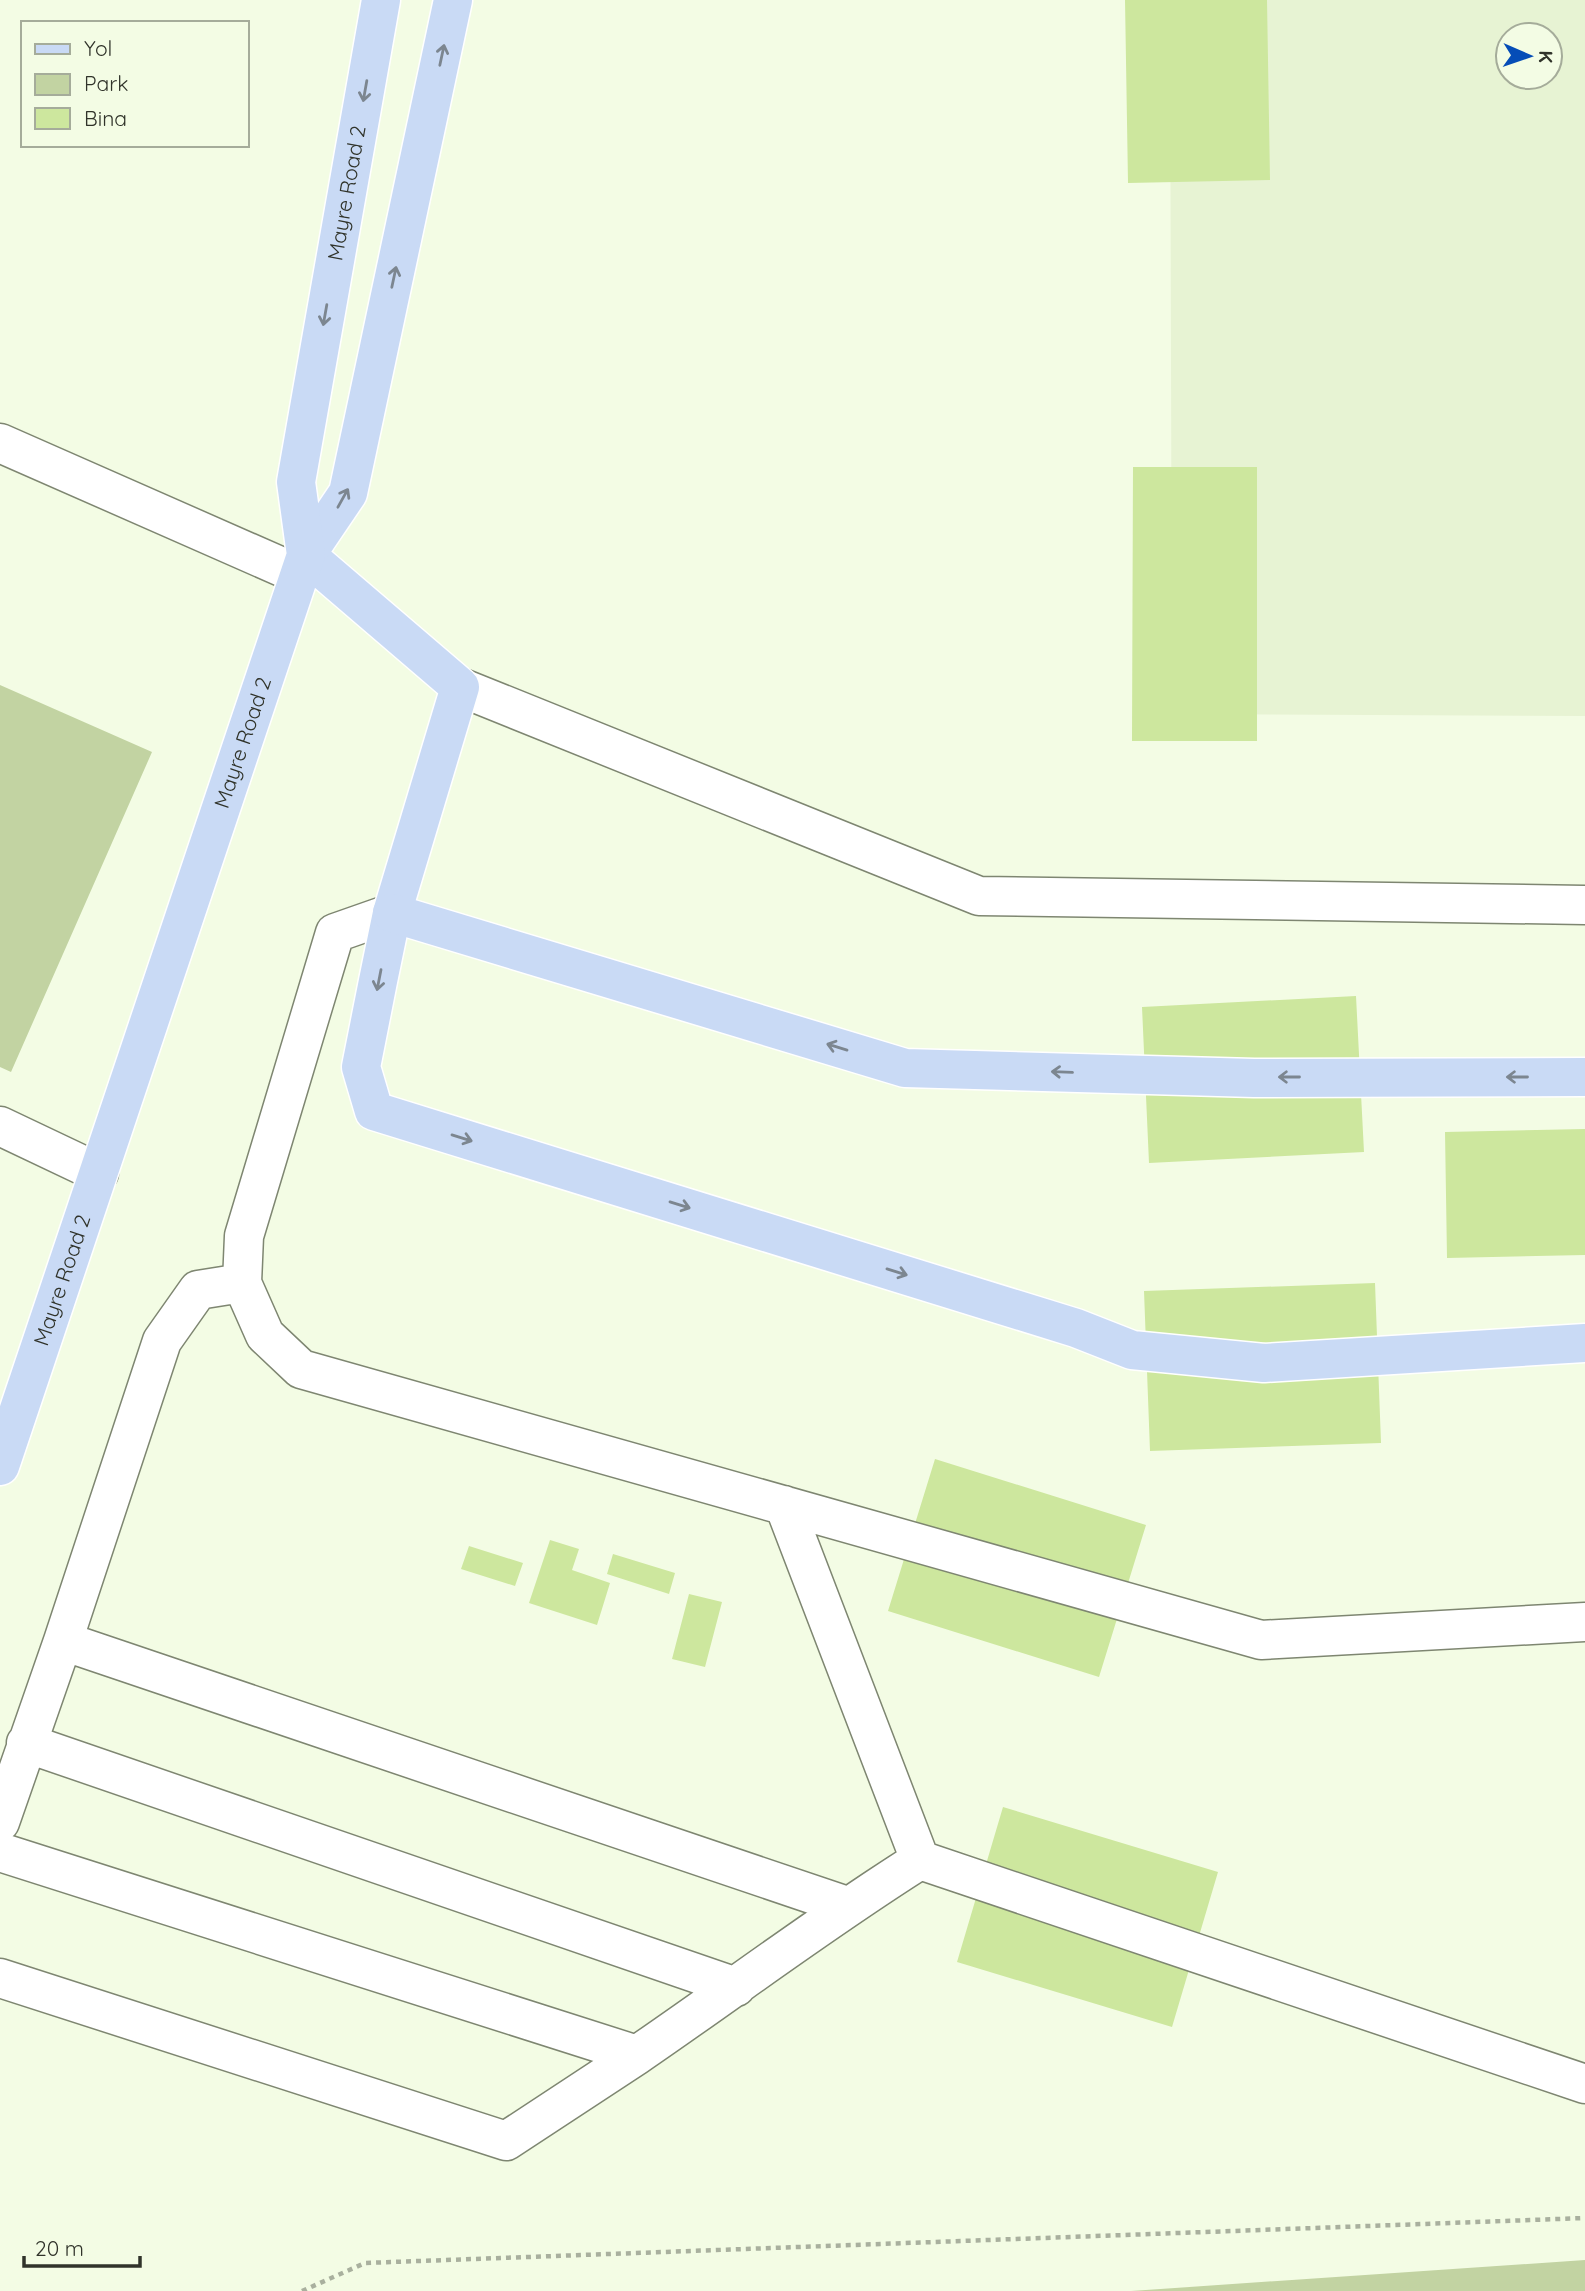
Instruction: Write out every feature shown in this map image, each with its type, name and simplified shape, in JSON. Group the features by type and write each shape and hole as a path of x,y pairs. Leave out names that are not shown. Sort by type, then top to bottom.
{"main road":[{"name":"Mayre Road 2","path":"0,1466 303,565 296,482 381,0"},
{"path":"453,0 348,493 303,565 460,687 392,913 361,1067 374,1111 1076,1328 1132,1350 1264,1363 1585,1343"},
{"path":"392,913 905,1068 1254,1077 1585,1077"}],"street":[{"path":"0,443 303,565"},
{"path":"460,687 979,896 1585,905"},
{"path":"392,913 335,933 244,1236 242,1283 265,1335 301,1369 1261,1640 1585,1622"},
{"path":"0,1126 99,1173"},
{"path":"0,1822 63,1642 162,1341 198,1290 242,1283"},
{"path":"784,1505 920,1860"},
{"path":"63,1642 847,1906"},
{"path":"26,1744 736,1987"},
{"path":"0,1852 637,2055"},
{"path":"0,1979 506,2141 736,1987 847,1906 920,1860"},
{"path":"920,1860 1585,2084"}],"path":[{"path":"302,2291 365,2263 1585,2218"}],"shaded area":[{"path":"1170,0 1585,0 1585,716 1172,714"}],"green space":[{"path":"0,685 152,752 11,1072 0,1067"},
{"path":"1585,2260 1585,2291 1131,2291"}],"building":[{"path":"1125,0 1267,0 1270,180 1128,183"},
{"path":"1133,467 1257,467 1257,741 1132,741"},
{"path":"1356,996 1364,1152 1149,1163 1142,1007"},
{"path":"1585,1129 1585,1255 1447,1258 1445,1132"},
{"path":"1375,1283 1381,1443 1150,1451 1144,1291"},
{"path":"935,1459 1146,1525 1099,1677 888,1611"},
{"path":"550,1540 579,1549 572,1570 610,1583 597,1625 529,1603"},
{"path":"469,1546 523,1563 515,1586 461,1569"},
{"path":"613,1554 675,1573 669,1594 607,1574"},
{"path":"689,1594 722,1602 705,1667 672,1659"},
{"path":"1003,1807 1218,1872 1172,2027 957,1962"}]}
